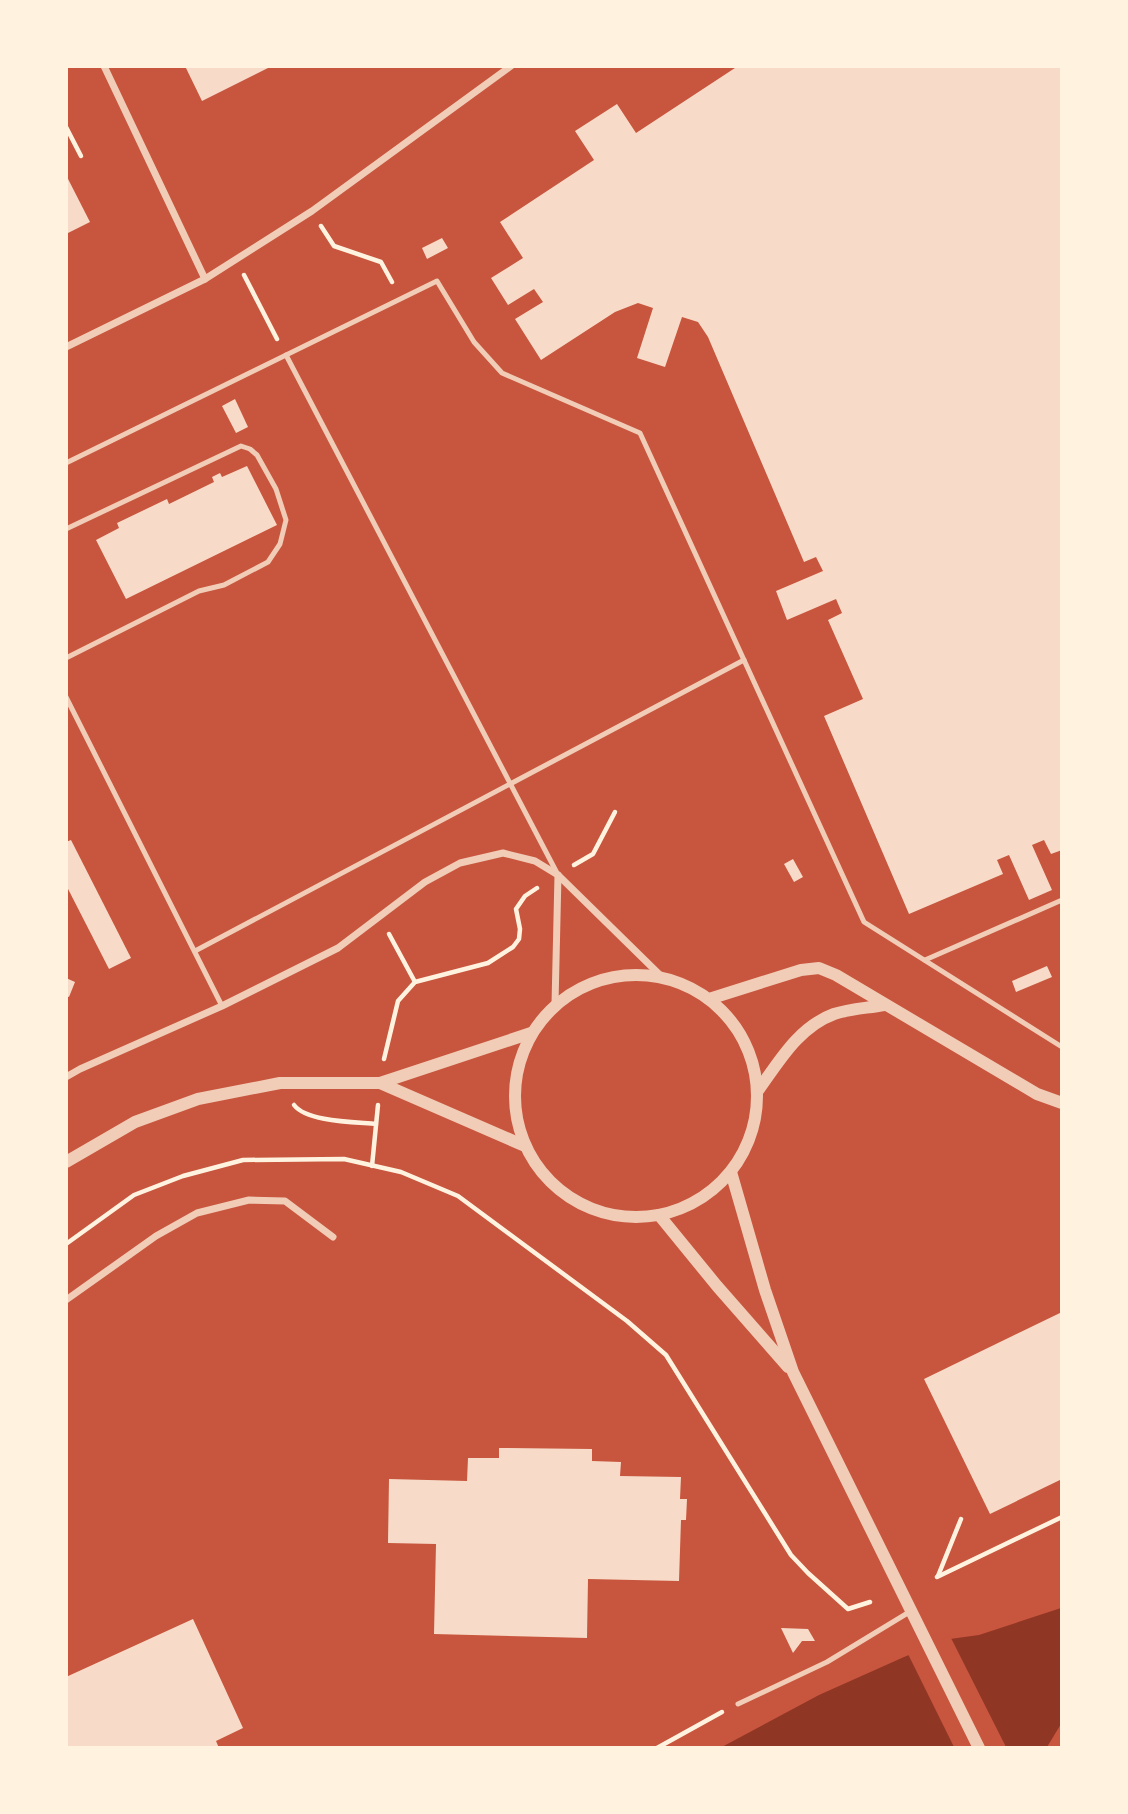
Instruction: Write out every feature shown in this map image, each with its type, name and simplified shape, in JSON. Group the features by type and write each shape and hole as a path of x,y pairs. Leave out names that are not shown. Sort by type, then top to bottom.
{"street":[{"path":"104,66 205,279"},
{"path":"66,347 205,279 312,211 511,66"},
{"path":"66,1077 222,1006 338,948 425,882 460,863 503,853 535,861 558,875 661,976"},
{"path":"555,1004 558,875"},
{"path":"709,999 801,970 819,968 836,975 1037,1094 1062,1104"},
{"path":"623,974 661,976 686,985 709,999 734,1025 751,1057 757,1092 754,1121 746,1147 730,1172 710,1191 686,1206 659,1215 627,1217 595,1210 566,1195 543,1173 525,1146 515,1108 517,1069 531,1033 555,1004 587,984 623,974"},
{"path":"757,1092 795,1040 814,1026 834,1014 884,1005"},
{"path":"66,1162 135,1122 198,1099 281,1083 380,1083 531,1033"},
{"path":"380,1083 525,1146"},
{"path":"730,1172 793,1372 979,1748"},
{"path":"66,1300 156,1236 197,1213 249,1200 285,1200 333,1237"},
{"path":"659,1215 793,1372"}],"lane":[{"path":"66,463 437,281 474,342 502,373 640,433 864,922 1062,1047"},
{"path":"286,355 558,875"},
{"path":"66,529 242,446 257,455 276,489 286,520 280,544 268,562 224,585 199,592 66,658"},
{"path":"195,951 744,660"},
{"path":"66,697 222,1006"},
{"path":"925,960 1062,900"},
{"path":"738,1704 827,1662 911,1611"}],"path":[{"path":"66,127 81,156"},
{"path":"334,246 381,262"},
{"path":"254,295 269,323"},
{"path":"372,1166 380,1083 398,1001 415,982 488,963 503,954 519,939 516,909 525,895 593,854 615,812"},
{"path":"380,918 415,982"},
{"path":"281,1083 297,1109 309,1116 376,1124"},
{"path":"66,1244 134,1195 183,1176 243,1160 344,1159 401,1172 458,1196 626,1321 666,1355 791,1555 848,1609 870,1602"},
{"path":"961,1519 937,1577 1062,1517"},
{"path":"657,1748 738,1704"}],"shaded area":[{"path":"1061,1608 1061,1724 1047,1747 720,1748 819,1695 904,1657 950,1639 979,1635"}],"pier":[{"path":"950,1636 1006,1747 954,1747 907,1652"}],"building":[{"path":"185,66 272,66 202,101"},
{"path":"738,66 1062,66 1062,850 1051,854 1044,840 1032,845 1052,890 1029,900 1009,855 997,860 1003,874 909,914 824,716 863,699 828,620 842,613 836,599 787,620 776,591 823,571 816,557 804,562 708,337 698,322 682,317 665,367 637,358 653,308 638,303 615,312 541,360 515,319 543,302 534,289 508,305 491,278 523,258 500,222 594,160 575,131 617,104 636,133"},
{"path":"66,175 90,222 66,234"},
{"path":"442,238 448,248 427,259 422,248"},
{"path":"235,399 248,427 236,433 222,406"},
{"path":"247,466 277,525 126,599 96,540 119,528 117,523 167,499 169,504 214,482 212,477 220,473 222,477"},
{"path":"71,840 131,958 109,969 66,885 66,842"},
{"path":"793,859 803,877 794,882 784,864"},
{"path":"1047,966 1052,977 1016,992 1012,981"},
{"path":"66,978 75,982 69,997 66,996"},
{"path":"1062,1312 1062,1479 990,1514 924,1379"},
{"path":"499,1448 592,1449 592,1461 621,1462 620,1476 681,1477 680,1499 687,1499 686,1520 681,1520 679,1581 588,1579 587,1638 434,1634 436,1544 388,1543 389,1479 467,1481 468,1458 499,1458"},
{"path":"193,1619 243,1728 216,1741 219,1748 66,1748 66,1677"},
{"path":"781,1628 808,1629 815,1641 802,1641 793,1653"}]}
